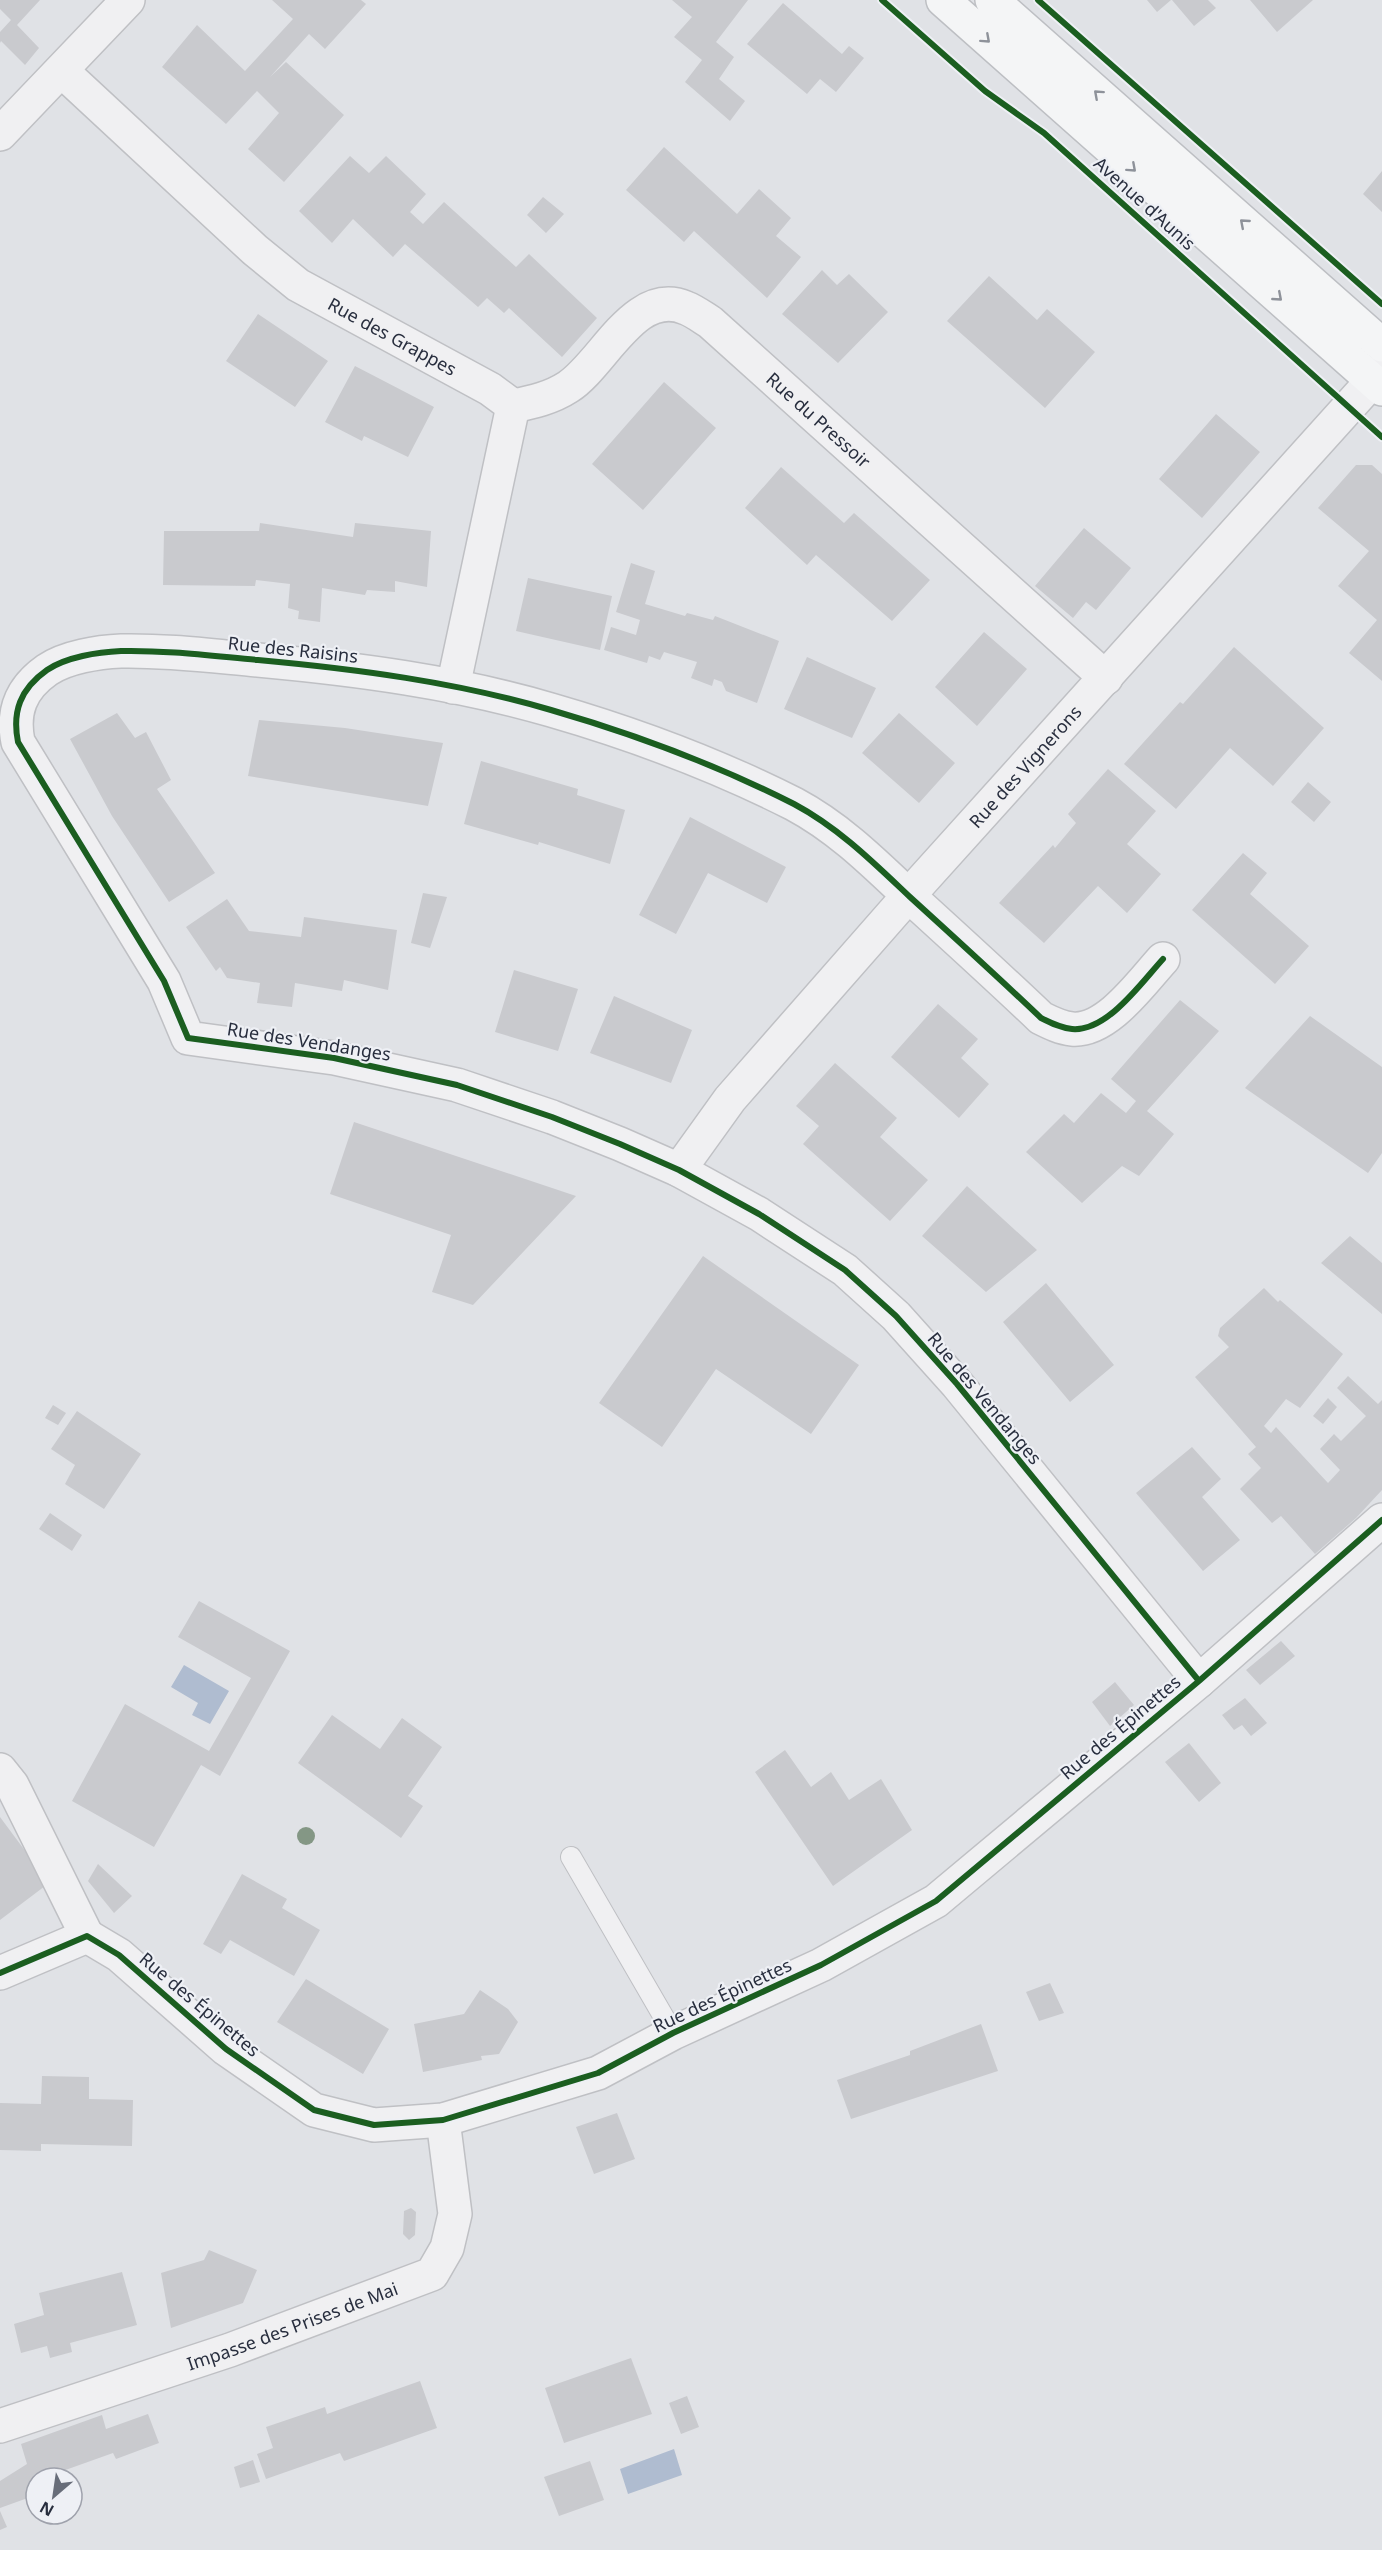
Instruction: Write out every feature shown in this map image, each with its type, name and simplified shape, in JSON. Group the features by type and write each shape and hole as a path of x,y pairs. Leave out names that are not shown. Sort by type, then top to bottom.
{"main road":[{"name":"Avenue d'Aunis","path":"943,0 1379,380"},
{"path":"992,0 1382,345"}],"street":[{"path":"0,134 128,0"},
{"name":"Rue des Grappes","path":"62,71 255,250 298,285 490,389 513,406"},
{"name":"Rue du Pressoir","path":"513,406 544,399 570,386 594,363 621,330 640,314 663,304 685,307 710,321 1106,678"},
{"name":"Rue des Vignerons","path":"678,1170 730,1099 909,896 1379,380"},
{"path":"453,687 513,406"},
{"name":"Rue des Raisins","path":"188,1038 164,981 18,742 14,722 17,706 29,687 47,670 77,658 119,651 313,665 453,687 550,710 670,750 738,776 798,806 848,839 1041,1018 1058,1026 1074,1029 1094,1026 1112,1014 1163,959"},
{"name":"Rue des Vendanges","path":"188,1038 334,1058 457,1085 552,1117 678,1170 759,1214 845,1270 896,1316 957,1384 1198,1681"},
{"name":"Rue des Épinettes","path":"87,1936 118,1955 226,2049 314,2110 374,2125 443,2120 598,2073 673,2033 821,1965 936,1901 1198,1681 1382,1520"},
{"path":"0,1770 12,1785 87,1936 0,1973"},
{"name":"Impasse des Prises de Mai","path":"0,2426 230,2350 432,2274 447,2248 454,2214 443,2120"}],"lane":[{"path":"571,1857 673,2033"}],"water":[{"path":"184,1665 229,1691 210,1724 192,1715 198,1703 171,1687"},
{"path":"674,2449 682,2475 628,2494 620,2469"}],"building":[{"path":"0,0 40,0 17,25 39,48 25,65 1,41 0,43 0,32 11,20 0,9"},
{"path":"272,0 361,0 366,4 325,49 309,34 270,77 286,62 344,115 284,182 248,149 279,113 257,91 226,124 162,67 197,25 245,71 293,19"},
{"path":"672,0 748,0 716,42 734,57 719,79 745,101 730,121 685,82 702,60 674,37 692,17"},
{"path":"1147,0 1171,0 1157,12"},
{"path":"1172,0 1208,0 1216,8 1194,26"},
{"path":"1250,0 1313,0 1277,32"},
{"path":"783,3 842,54 849,46 864,58 836,92 820,79 807,94 747,44"},
{"path":"664,147 737,214 759,189 791,218 776,236 801,257 767,298 694,231 684,242 626,190"},
{"path":"350,156 369,173 386,156 426,194 410,212 423,224 444,202 516,267 529,254 597,318 562,357 509,308 504,313 487,298 478,307 405,244 393,257 353,219 332,243 299,211"},
{"path":"1382,171 1382,212 1363,194"},
{"path":"543,197 564,214 546,233 527,215"},
{"path":"822,270 837,285 849,274 888,312 838,363 782,314"},
{"path":"989,276 1037,320 1047,309 1095,352 1045,408 947,321"},
{"path":"258,314 328,361 295,407 226,361"},
{"path":"355,366 434,407 408,457 364,436 362,441 325,422"},
{"path":"664,382 716,428 643,510 592,464"},
{"path":"1216,414 1260,452 1202,518 1159,479"},
{"path":"1356,465 1372,465 1382,474 1382,681 1349,653 1377,620 1338,586 1369,551 1318,508"},
{"path":"781,467 844,523 854,513 930,580 892,621 816,555 807,565 745,508"},
{"path":"260,523 353,537 355,523 431,531 427,587 395,581 395,592 367,590 365,595 322,588 320,622 298,619 299,611 288,608 290,584 256,580 255,586 163,585 164,531 259,531"},
{"path":"1084,528 1131,568 1096,610 1086,602 1073,618 1035,586"},
{"path":"631,563 655,571 645,604 685,616 687,613 713,620 715,616 779,641 757,703 726,691 722,682 714,679 712,686 691,678 697,662 664,652 660,660 649,656 647,663 604,650 611,627 636,635 640,620 616,612"},
{"path":"528,578 612,596 600,650 516,631"},
{"path":"984,632 1027,669 977,726 935,687"},
{"path":"1234,647 1324,728 1273,786 1230,748 1176,809 1124,764 1180,702 1183,704"},
{"path":"807,657 876,688 852,738 784,709"},
{"path":"117,713 135,738 146,732 171,780 157,789 215,873 169,902 112,816 70,739"},
{"path":"899,713 955,763 919,803 862,753"},
{"path":"259,720 345,728 443,743 428,806 248,776"},
{"path":"481,761 578,789 577,795 625,810 610,864 539,842 538,845 464,824"},
{"path":"1108,769 1156,811 1127,844 1161,874 1127,913 1098,886 1044,943 999,903 1053,845 1055,848 1076,823 1068,814"},
{"path":"1308,782 1331,802 1314,822 1291,802"},
{"path":"690,817 786,867 767,903 708,873 676,934 639,915"},
{"path":"1243,853 1267,873 1250,894 1309,946 1275,984 1192,910"},
{"path":"423,893 447,897 430,948 411,943"},
{"path":"227,899 249,931 301,937 304,917 397,930 388,990 344,980 342,991 295,983 292,1007 257,1003 260,983 227,978 220,967 216,971 186,927"},
{"path":"514,970 578,989 558,1051 495,1032"},
{"path":"614,996 692,1030 671,1083 590,1053"},
{"path":"1180,1000 1219,1031 1147,1111 1174,1134 1139,1176 1122,1166 1082,1203 1026,1152 1064,1114 1074,1123 1101,1093 1126,1113 1136,1101 1111,1079"},
{"path":"938,1004 978,1039 961,1058 989,1084 959,1118 891,1057"},
{"path":"1310,1016 1382,1067 1382,1153 1368,1173 1245,1088"},
{"path":"835,1063 897,1118 880,1137 928,1180 890,1221 803,1144 819,1126 796,1106"},
{"path":"354,1122 576,1196 473,1305 432,1292 451,1235 330,1194"},
{"path":"967,1186 1037,1250 986,1292 922,1236"},
{"path":"1350,1236 1382,1263 1382,1314 1321,1263"},
{"path":"703,1256 859,1365 811,1434 716,1369 662,1447 599,1403"},
{"path":"1046,1283 1114,1365 1070,1402 1003,1322"},
{"path":"1264,1288 1343,1354 1300,1408 1286,1399 1264,1426 1271,1433 1276,1427 1328,1483 1340,1470 1320,1449 1334,1434 1341,1441 1366,1416 1337,1388 1348,1376 1378,1404 1382,1400 1382,1490 1356,1518 1315,1554 1281,1516 1272,1523 1240,1489 1261,1468 1248,1454 1256,1447 1195,1377 1229,1347 1218,1336 1220,1328"},
{"path":"1328,1398 1337,1407 1323,1424 1313,1416"},
{"path":"53,1405 66,1413 58,1425 45,1418"},
{"path":"77,1411 141,1454 104,1509 65,1484 75,1465 51,1449"},
{"path":"1192,1447 1221,1479 1202,1497 1240,1540 1203,1571 1136,1493"},
{"path":"50,1513 82,1535 72,1551 39,1529"},
{"path":"199,1601 290,1651 220,1776 201,1765 154,1847 72,1801 125,1704 209,1751 251,1678 178,1637"},
{"path":"1281,1641 1295,1656 1260,1685 1246,1670"},
{"path":"1115,1682 1134,1705 1110,1726 1092,1702"},
{"path":"1245,1698 1267,1723 1251,1736 1242,1725 1234,1730 1222,1715"},
{"path":"332,1715 380,1749 402,1718 442,1747 408,1796 423,1806 401,1838 298,1763"},
{"path":"1189,1743 1221,1783 1199,1802 1165,1762"},
{"path":"785,1750 811,1787 831,1772 849,1800 881,1779 912,1830 833,1886 755,1772"},
{"path":"0,1817 49,1883 0,1920"},
{"path":"98,1864 132,1896 114,1913 88,1881"},
{"path":"242,1874 287,1899 282,1908 320,1930 294,1976 230,1940 221,1954 203,1944"},
{"path":"306,1979 389,2029 363,2074 277,2022"},
{"path":"1050,1983 1064,2013 1039,2021 1026,1992"},
{"path":"480,1990 508,2009 518,2022 499,2054 481,2056 482,2060 423,2072 414,2024 464,2014"},
{"path":"981,2024 998,2071 851,2119 837,2080 910,2055 910,2051"},
{"path":"42,2076 89,2077 89,2099 133,2100 132,2146 41,2144 41,2151 0,2150 0,2103 41,2104"},
{"path":"617,2113 635,2159 594,2174 576,2127"},
{"path":"411,2208 416,2212 415,2235 409,2240 403,2234 404,2211"},
{"path":"209,2250 257,2270 243,2303 171,2328 161,2273 204,2260"},
{"path":"122,2272 137,2325 70,2343 72,2352 50,2358 47,2346 21,2353 14,2324 44,2315 39,2293"},
{"path":"631,2358 652,2414 564,2443 545,2388"},
{"path":"420,2381 437,2428 344,2461 340,2453 266,2479 257,2454 273,2448 266,2427 325,2407 327,2414"},
{"path":"687,2396 699,2427 681,2434 669,2403"},
{"path":"148,2414 159,2443 116,2459 113,2453 77,2466 24,2466 24,2499 0,2508 0,2481 27,2464 21,2444 102,2415 106,2429"},
{"path":"253,2460 260,2482 240,2488 234,2467"},
{"path":"590,2461 604,2500 559,2516 544,2477"},
{"path":"0,2511 7,2527 0,2530"}],"cycle path":[{"path":"882,0 985,91 1044,133 1382,437"},
{"path":"1038,0 1382,304"},
{"path":"1163,959 1122,1004 1098,1023 1085,1028 1072,1029 1056,1025 1041,1018 855,847 810,813 735,776 644,740 551,710 479,692 406,678 332,668 155,651 121,651 82,656 55,665 30,685 17,711 18,742 164,981 188,1038 334,1058 457,1085 552,1117 620,1144 679,1170 759,1214 845,1270 896,1316 957,1384 1199,1681"},
{"path":"0,1973 87,1936 119,1955 226,2049 314,2110 374,2125 443,2120 598,2073 673,2033 821,1965 936,1901 1199,1681 1382,1520"}]}
